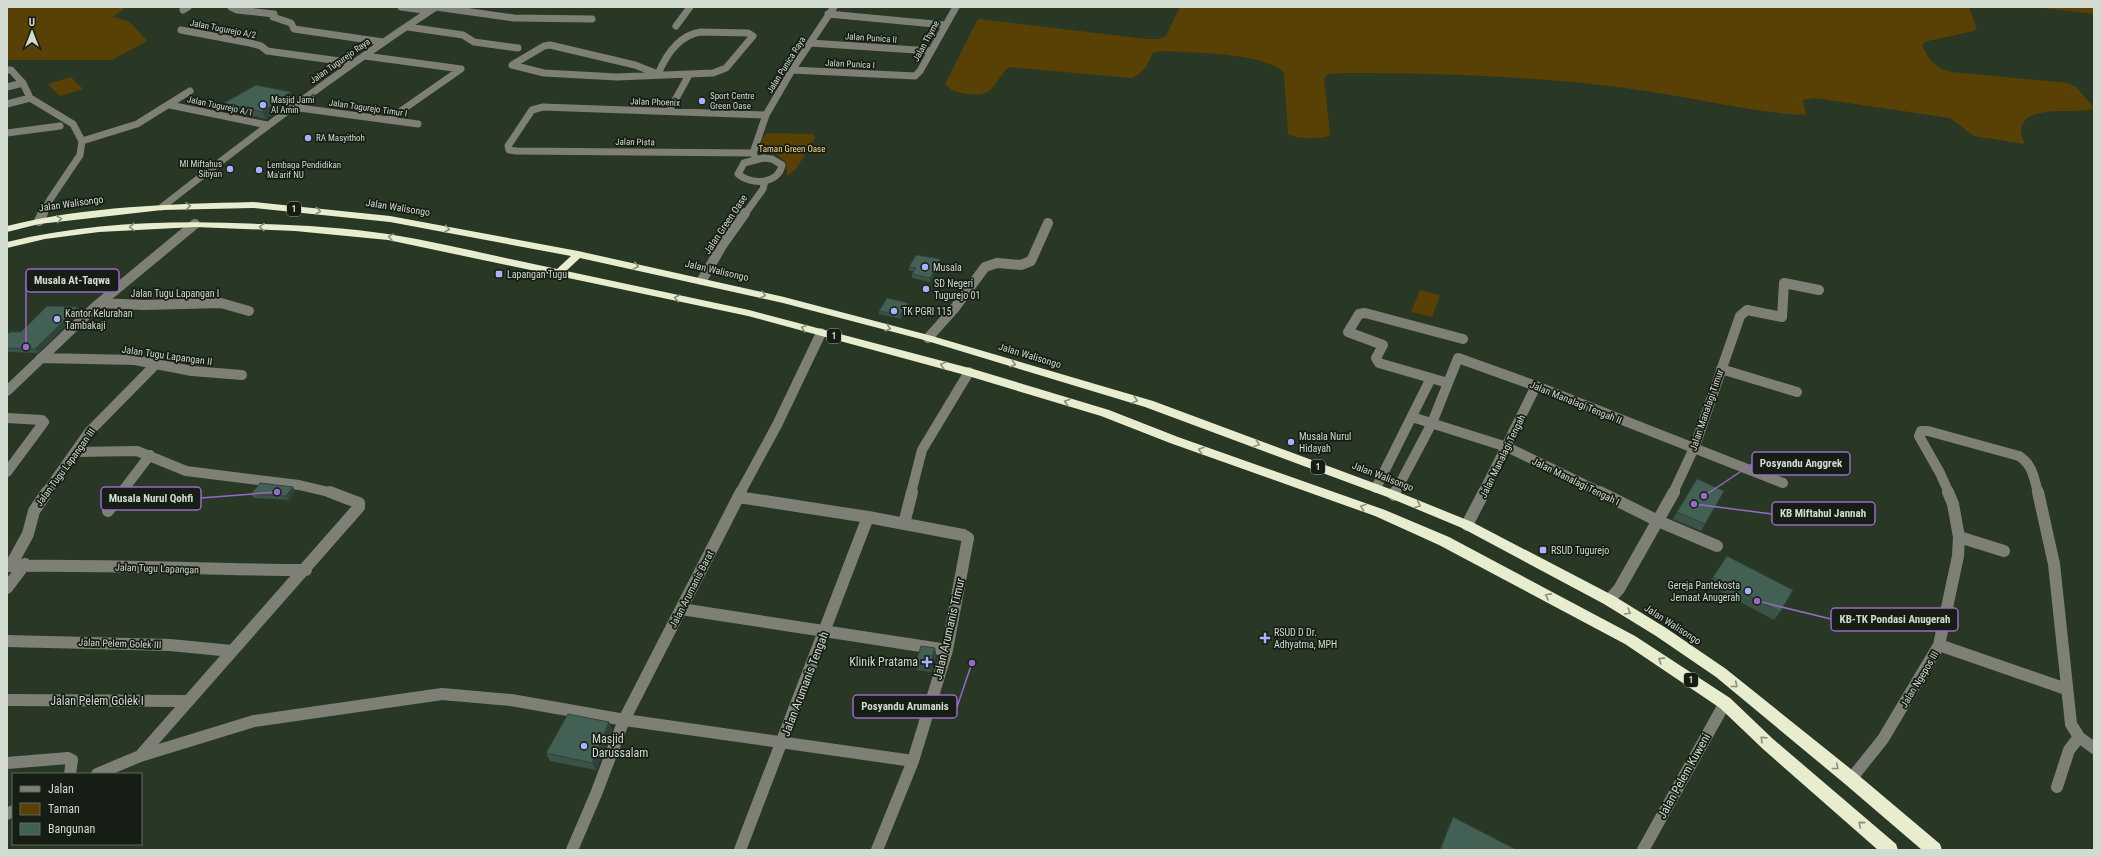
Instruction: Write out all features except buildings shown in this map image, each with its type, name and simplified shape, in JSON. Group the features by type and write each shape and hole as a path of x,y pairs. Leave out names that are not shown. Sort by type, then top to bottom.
{"highway":[{"name":"Jalan Walisongo","path":"7,229 39,222 162,207 253,204 390,219 578,254 702,280 816,308 928,338 1149,404 1376,488 1466,525 1609,600 1661,632 1721,674 1851,779 1934,850"},
{"name":"1","path":"7,245 45,236 99,229 194,224 295,228 388,237 749,313 968,372 1105,413 1174,440 1380,514 1444,541 1630,640 1725,703 1768,744 1890,850"},
{"path":"560,272 578,254"}],"street":[{"path":"231,7 232,9 237,10 274,14 273,17 291,23 294,29 383,42"},
{"path":"400,7 434,8 514,18 592,19"},
{"name":"Jalan Punica Raya","path":"755,156 766,115 792,70 834,7"},
{"name":"Jalan Thyme","path":"907,76 915,76 920,71 956,7"},
{"name":"Jalan Tugurejo Raya","path":"162,207 267,125 354,62 408,27 434,8"},
{"path":"676,26 688,10"},
{"path":"828,14 945,25"},
{"path":"408,27 463,35 474,42 518,48"},
{"name":"Jalan Tugurejo A/2","path":"182,30 250,43 261,46 268,51 354,62"},
{"path":"658,74 635,65 550,45 544,46 512,65 518,68 544,73 617,76 658,74 689,75 713,73 726,68 753,36 752,34 701,32 689,35 669,53 658,74"},
{"name":"Jalan Punica II","path":"810,43 931,52"},
{"path":"365,56 458,68 461,71 388,120"},
{"path":"7,70 11,70 23,83 30,98 72,124 82,141 80,155 51,198 39,222"},
{"name":"Jalan Punica I","path":"792,70 907,76"},
{"path":"665,111 681,75"},
{"path":"665,111 689,75"},
{"path":"7,87 23,83"},
{"path":"82,141 137,124 170,105 190,91"},
{"path":"7,104 30,98"},
{"name":"Jalan Tugurejo A/1","path":"170,105 267,125"},
{"name":"Jalan Tugurejo Timur I","path":"292,107 418,124"},
{"name":"Jalan Phoenix","path":"516,151 509,150 508,146 532,110 543,107 766,115"},
{"path":"7,133 60,126"},
{"name":"Jalan Pista","path":"516,151 755,156 772,159 782,165 782,170 779,174 765,181"},
{"path":"755,156 741,165 738,169 738,174 748,181 765,181"},
{"name":"Jalan Green Oase","path":"702,280 723,244 763,189 765,181"},
{"path":"928,338 954,308 985,267 997,263 1021,265 1031,261 1048,223"},
{"path":"7,391 100,303 194,224"},
{"name":"Jalan Manalagi Timur","path":"1609,600 1619,589 1676,490 1693,449 1740,316 1745,310 1782,317 1784,283 1819,290"},
{"name":"Jalan Tugu Lapangan I","path":"100,303 144,305 221,303 249,312"},
{"path":"1394,495 1432,423 1448,383 1379,363 1376,358 1383,345 1349,334 1359,314 1365,313 1463,339"},
{"name":"Jalan Arumanis Barat","path":"572,850 596,794 624,720 738,497 777,425 821,333"},
{"name":"Jalan Tugu Lapangan II","path":"41,358 135,360 192,371 242,375"},
{"name":"Jalan Manalagi Tengah II","path":"1448,383 1458,358 1536,386 1693,449 1783,483"},
{"name":"Jalan Tugu Lapangan III","path":"9,565 28,534 34,511 94,427 156,364"},
{"path":"1721,369 1797,392"},
{"path":"738,497 904,524 922,450 968,372"},
{"path":"1376,488 1431,378"},
{"name":"Jalan Manalagi Tengah","path":"1466,525 1507,448 1536,386"},
{"name":"Jalan Manalagi Tengah I","path":"1412,417 1507,448 1658,521 1717,546"},
{"path":"7,418 42,420 44,422 7,472"},
{"name":"Jalan Ngepos III","path":"1851,779 1884,740 1939,645 1958,556 1959,537 1947,488 1919,432 1928,431 2019,456 2027,461 2032,468 2054,564 2062,628 2066,690"},
{"path":"76,452 137,451 150,455 186,471 207,475 299,485 323,490 359,503 359,507 306,570 187,701 140,756"},
{"path":"108,511 150,455"},
{"name":"Jalan Arumanis Tengah","path":"740,850 868,517"},
{"name":"Jalan Arumanis Timur","path":"877,850 913,761 947,650 968,541 968,538 963,535 904,524"},
{"path":"1959,537 2004,551"},
{"path":"7,588 25,564"},
{"name":"Jalan Tugu Lapangan","path":"9,565 25,564 224,570 306,570"},
{"path":"681,609 947,650"},
{"name":"Jalan Pelem Golek III","path":"7,641 170,645 232,651"},
{"path":"1939,645 2066,690 2071,724 2079,737 2094,748"},
{"path":"99,773 140,756 254,721 442,694 460,694 542,705 624,720 783,741 913,761"},
{"name":"Jalan Pelem Golek I","path":"7,700 187,701"},
{"name":"Jalan Pelem Kuweni","path":"1643,850 1725,703"},
{"path":"2057,787 2069,750 2079,737"},
{"path":"7,763 68,758 72,760 70,773"}],"green space":[{"path":"7,7 126,7 113,17 130,22 147,41 112,60 7,60"},
{"path":"1180,7 1969,7 1977,29 1974,31 1928,41 1922,44 1929,59 1937,66 1946,71 1952,72 2068,83 2076,87 2094,108 2078,111 2054,111 2032,115 2025,121 2021,129 2024,144 1974,136 1950,118 1814,98 1803,100 1806,114 1797,115 1626,88 1590,84 1520,78 1342,73 1329,74 1324,78 1330,135 1322,138 1309,138 1296,137 1288,134 1284,73 1274,66 1244,57 1208,53 1161,51 1153,53 1143,71 1132,78 1009,67 993,87 983,94 961,93 952,90 945,84 978,19 1147,39 1160,39 1166,36"},
{"path":"2036,7 2094,7 2094,14"},
{"path":"71,77 83,89 60,96 48,84"},
{"name":"Taman Green Oase","path":"767,133 813,134 815,138 796,169 787,176 786,162 762,143 762,139"},
{"path":"1420,290 1440,295 1432,317 1411,312"}],"place":[{"name":"Sport Centre Green Oase","path":"702,101"},
{"name":"Masjid Jami Al Amin","path":"263,105"},
{"name":"RA Masyithoh","path":"308,138"},
{"name":"MI Miftahus Sibyan","path":"230,169"},
{"name":"Lembaga Pendidikan Ma'arif NU","path":"259,170"},
{"name":"Musala","path":"925,267"},
{"name":"Lapangan Tugu","path":"499,274"},
{"name":"SD Negeri Tugurejo 01","path":"926,289"},
{"name":"TK PGRI 115","path":"894,311"},
{"name":"Kantor Kelurahan Tambakaji","path":"57,319"},
{"name":"Musala At-Taqwa","path":"26,347"},
{"name":"Musala Nurul Hidayah","path":"1291,442"},
{"name":"Musala Nurul Qohfi","path":"277,492"},
{"name":"Posyandu Anggrek","path":"1704,496"},
{"name":"KB Miftahul Jannah","path":"1694,504"},
{"name":"RSUD Tugurejo","path":"1543,550"},
{"name":"Gereja Pantekosta Jemaat Anugerah","path":"1748,591"},
{"name":"KB-TK Pondasi Anugerah","path":"1757,601"},
{"name":"RSUD D Dr. Adhyatma, MPH","path":"1265,638"},
{"name":"Klinik Pratama","path":"927,662"},
{"name":"Posyandu Arumanis","path":"972,663"},
{"name":"Masjid Darussalam","path":"584,746"}]}
